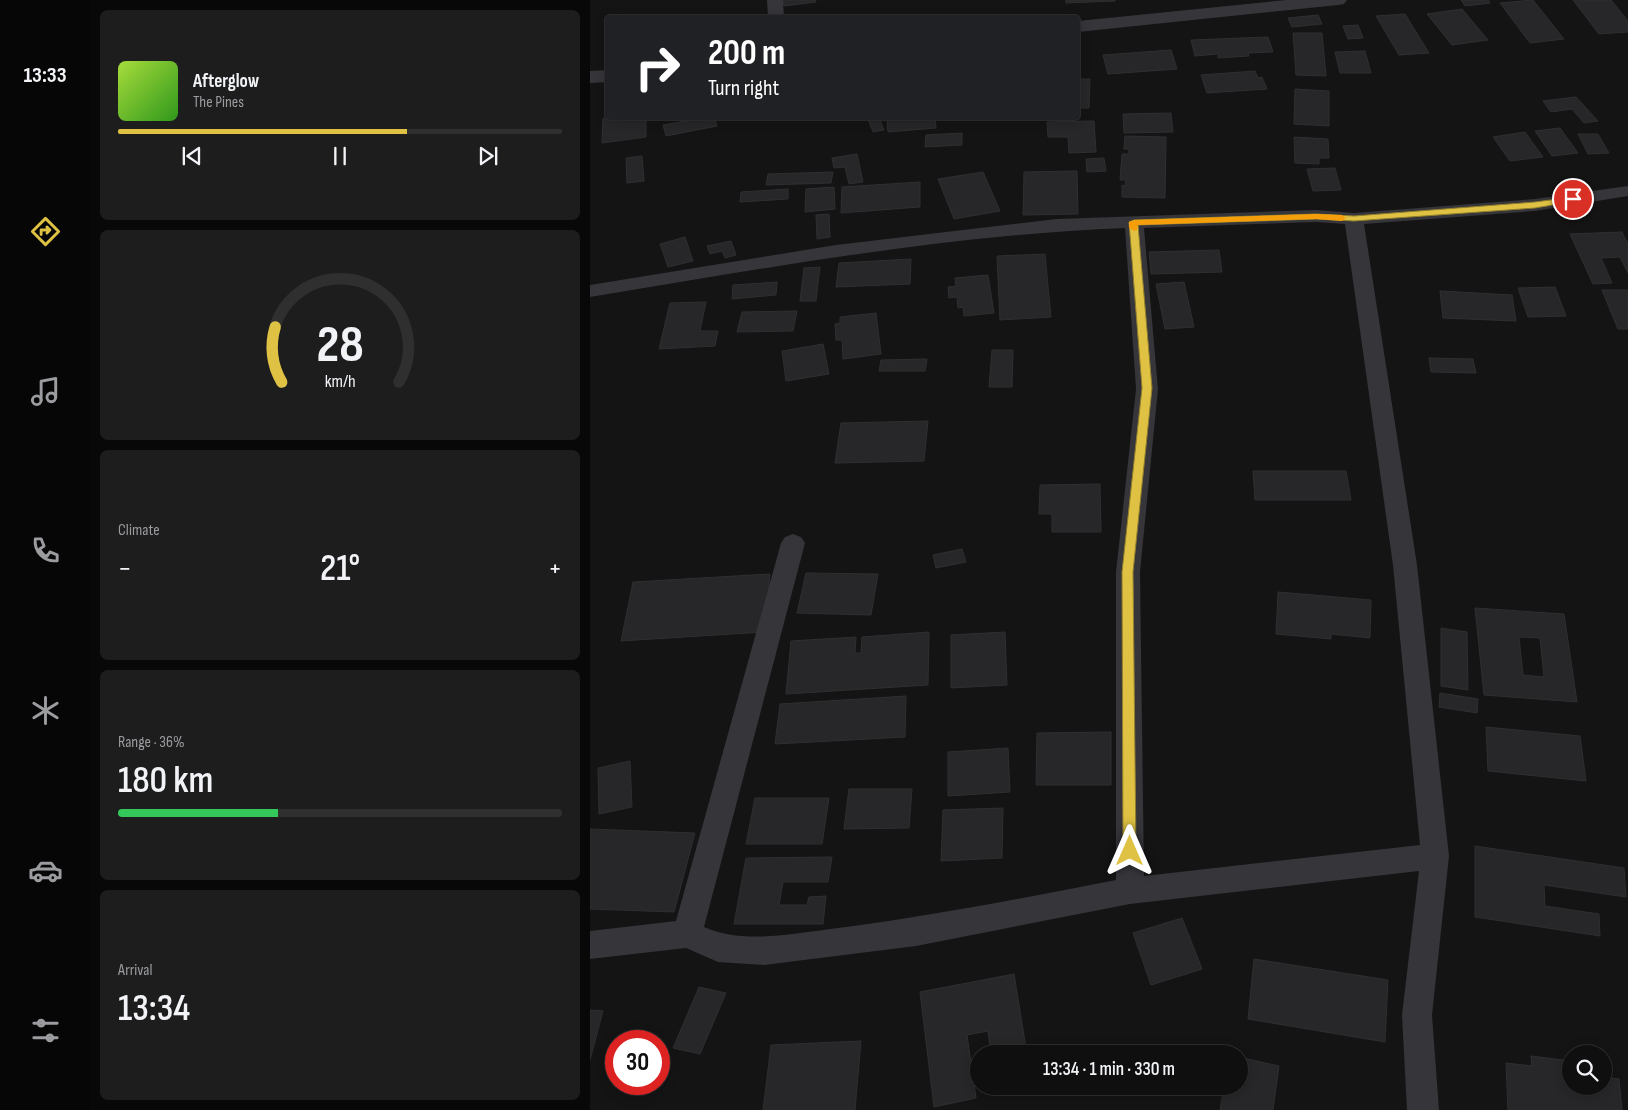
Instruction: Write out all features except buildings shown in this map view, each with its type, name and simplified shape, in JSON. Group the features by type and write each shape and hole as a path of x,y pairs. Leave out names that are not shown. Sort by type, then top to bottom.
{"street":[{"path":"775,0 776,15"},
{"path":"1080,27 1338,0"},
{"path":"590,78 605,76"},
{"path":"590,291 836,251 932,238 1057,225 1316,216 1354,219 1535,205 1628,191"},
{"path":"1354,219 1405,565 1435,856 1417,1015 1423,1110"},
{"path":"1130,891 1128,572 1147,388 1134,222"},
{"path":"687,934 793,543"},
{"path":"590,946 687,934 718,948 764,951 916,932 1130,891 1435,856"}],"slow traffic":[{"path":"1134,228 1134,222 1316,216 1342,218"}],"route":[{"path":"1130,851 1128,572 1147,388 1134,222 1316,216 1354,219 1535,205 1573,199"}]}
